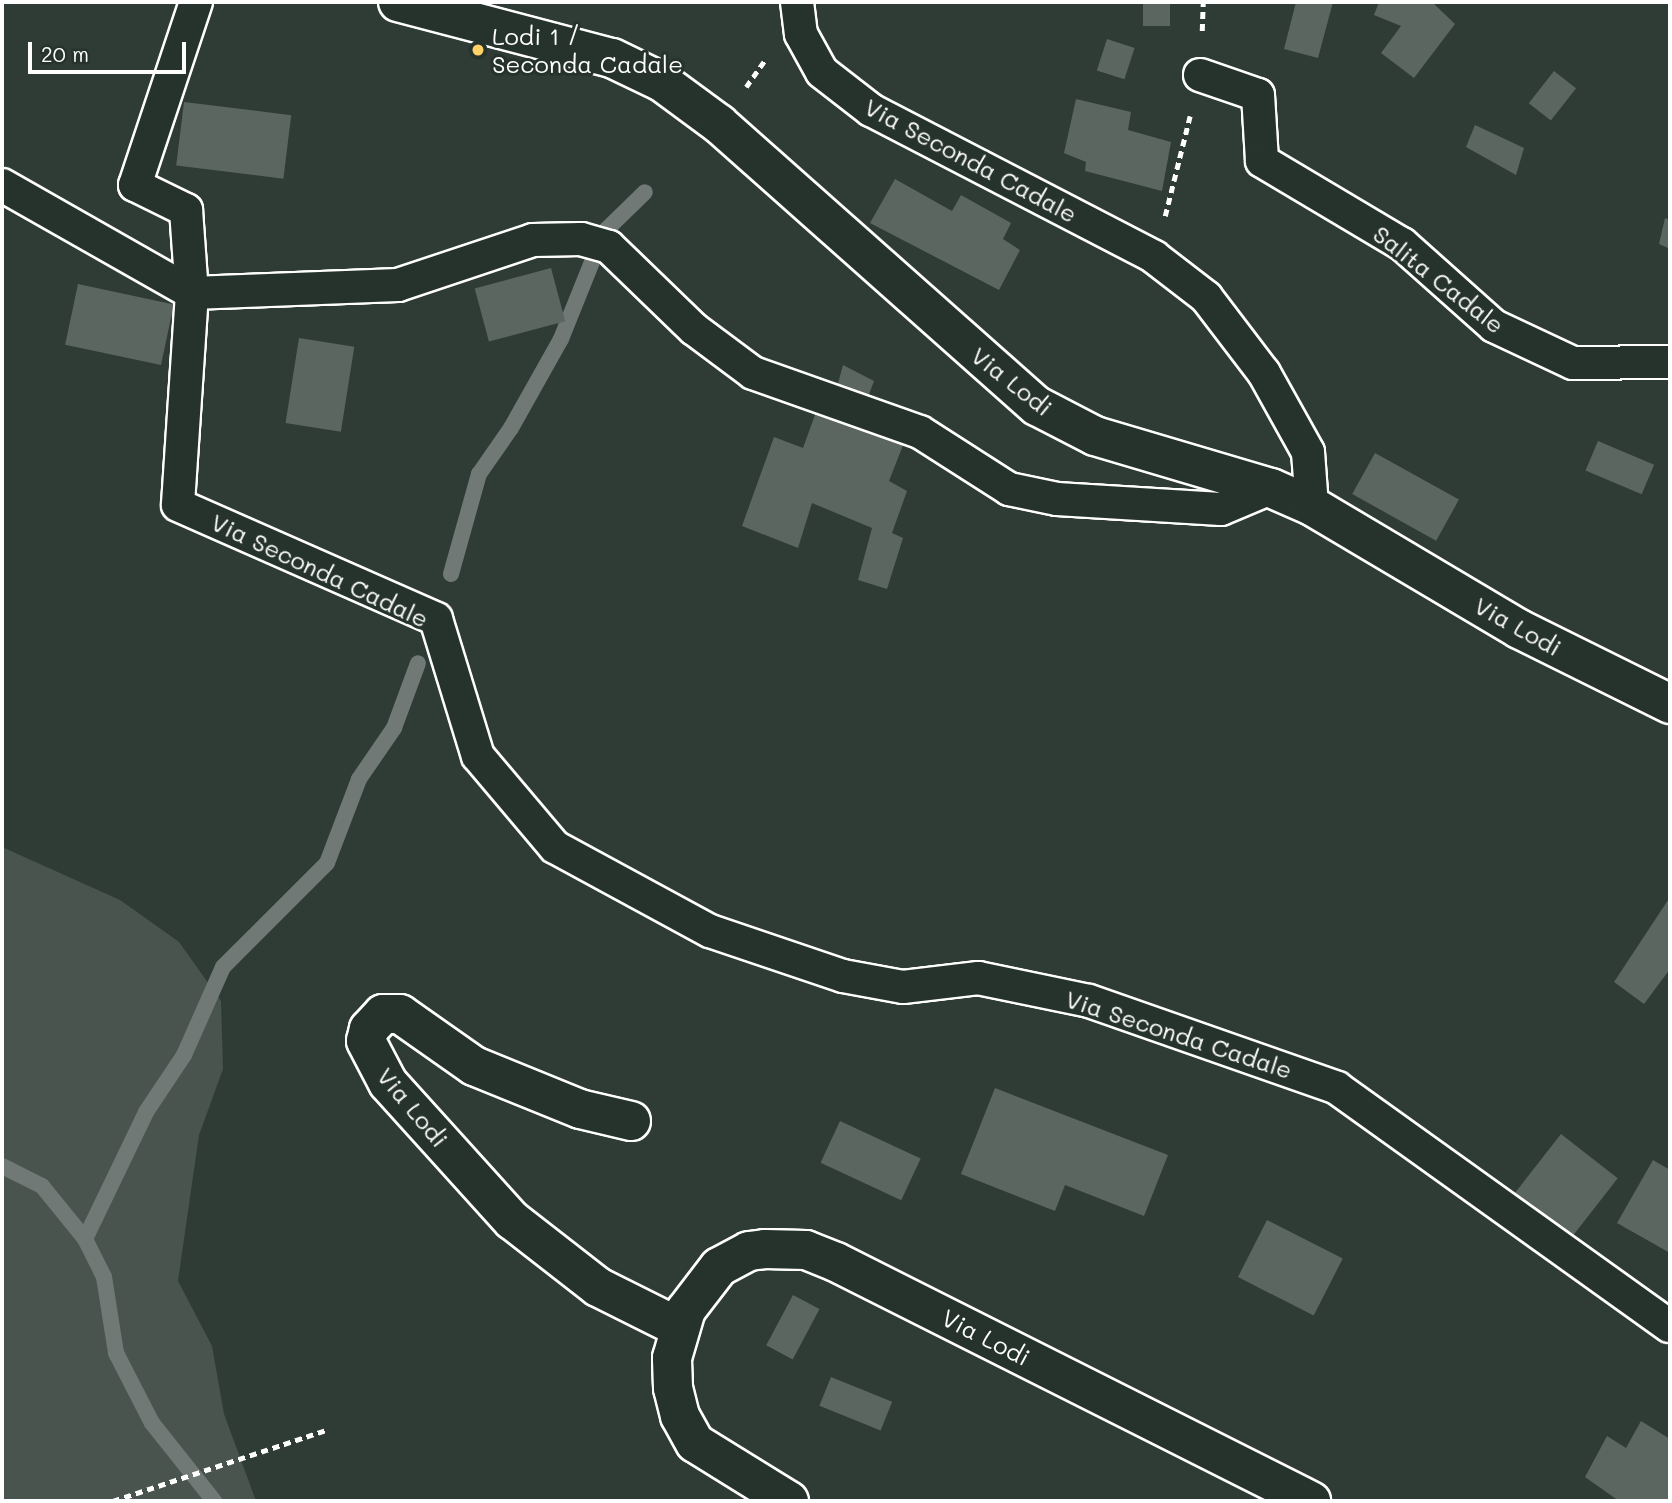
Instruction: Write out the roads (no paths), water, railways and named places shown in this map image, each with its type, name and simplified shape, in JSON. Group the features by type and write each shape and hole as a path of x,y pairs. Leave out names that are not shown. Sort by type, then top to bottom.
{"street":[{"name":"Via Seconda Cadale","path":"196,2 135,185 186,210 192,293 178,505 436,619 478,756 555,848 710,931 843,976 903,987 978,978 1089,1001 1337,1088 1670,1326"},
{"name":"Via Lodi","path":"398,2 612,58 662,82 719,124 1037,405 1095,436 1271,488 1312,506 1518,629 1670,704"},
{"name":"Via Seconda Cadale","path":"797,2 801,34 822,72 871,110 1154,257 1206,297 1264,373 1308,452 1312,506"},
{"name":"Salita Cadale","path":"1200,75 1258,95 1262,161 1402,244 1494,326 1573,363 1670,362"},
{"path":"2,185 192,293 398,285 533,240 581,239 608,247 694,329 753,373 920,432 1009,489 1057,499 1222,509 1271,488"},
{"name":"Via Lodi","path":"631,1121 580,1109 474,1066 400,1014 383,1014 369,1029 366,1041 388,1083 512,1220 598,1287 678,1327"},
{"name":"Via Lodi","path":"789,1501 712,1458 687,1431 673,1388 678,1327 706,1280 731,1260 765,1249 806,1250 1311,1501"}],"waterway":[{"path":"451,574 479,474 511,428 561,339 604,232 645,192"},
{"path":"85,1239 146,1112 184,1055 223,967 327,863 359,779 394,728 418,663"},
{"path":"2,1166 42,1186 85,1239 104,1277 116,1353 152,1423 214,1501"}],"place":[{"name":"Lodi 1 / Seconda Cadale","path":"478,50"}]}
